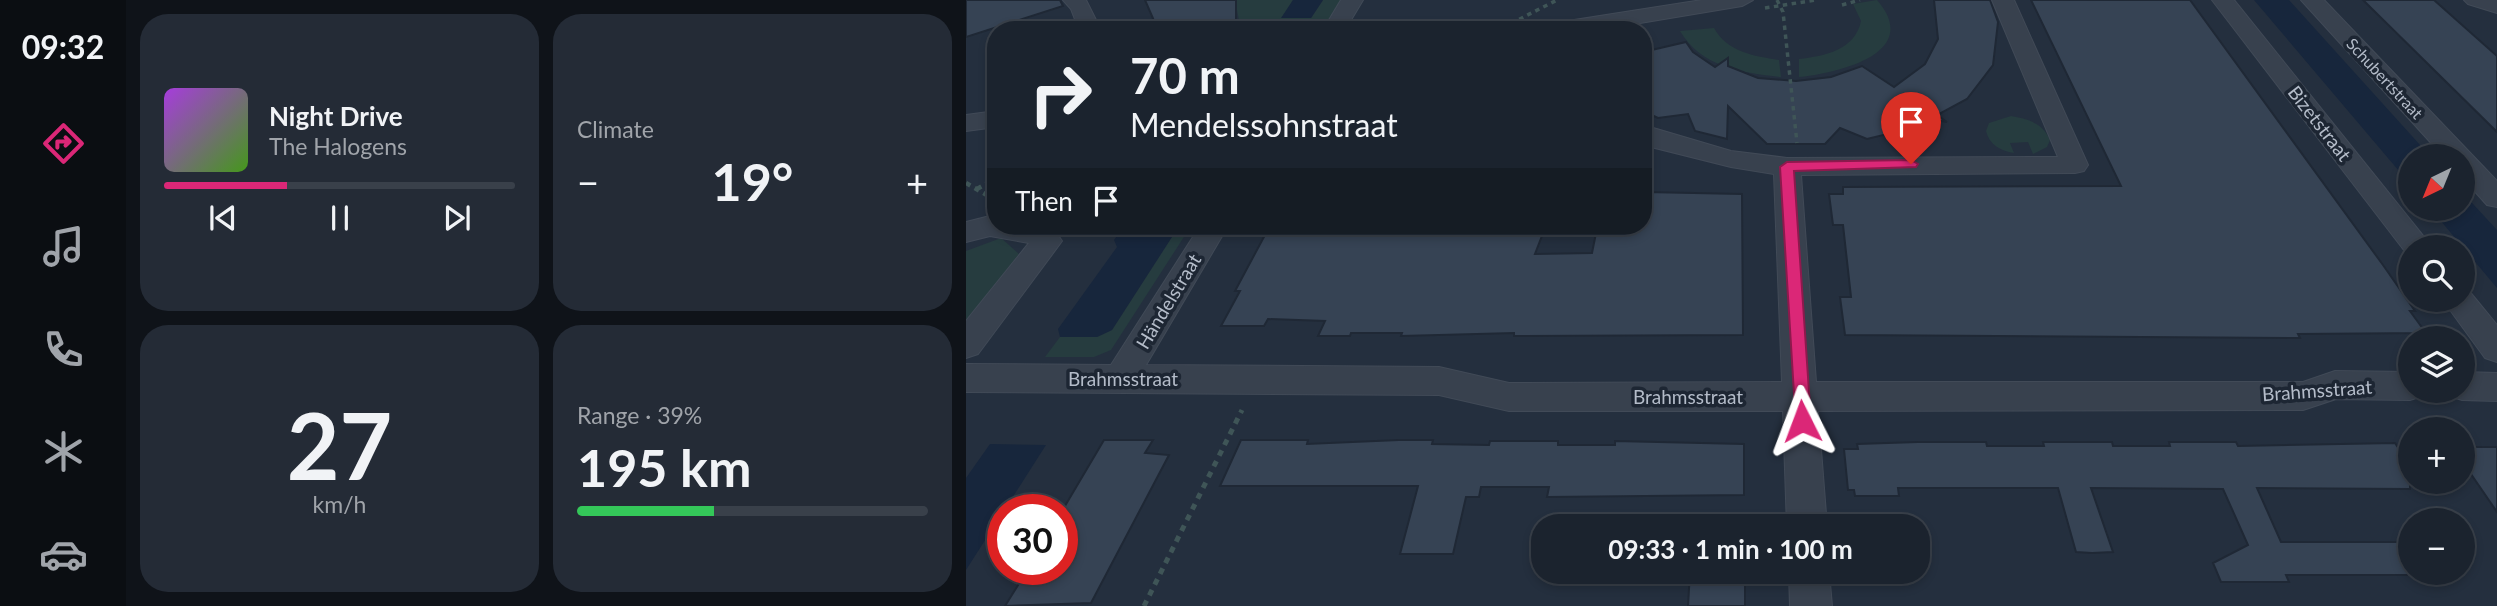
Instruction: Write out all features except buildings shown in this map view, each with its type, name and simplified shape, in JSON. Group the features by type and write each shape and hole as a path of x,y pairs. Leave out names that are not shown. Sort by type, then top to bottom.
{"street":[{"path":"1074,0 1081,6 1087,21"},
{"path":"1339,21 1352,0"},
{"path":"1611,21 1742,0"},
{"path":"1652,136 1702,152 1793,166 2075,165 2003,0"},
{"name":"Bizetstraat","path":"2223,0 2408,235"},
{"name":"Schubertstraat","path":"2312,0 2447,144"},
{"path":"2475,0 2497,7"},
{"path":"966,123 987,120"},
{"path":"1793,166 1806,514"},
{"path":"2475,175 2497,198"},
{"path":"966,232 987,227"},
{"path":"966,345 1047,241 1043,235"},
{"name":"Händelstraat","path":"1122,377 1209,235"},
{"path":"2468,312 2497,349"},
{"name":"Brahmsstraat","path":"966,378 1439,381 1509,397 2303,396 2335,385 2398,386"},
{"path":"2475,386 2497,387"},
{"path":"1810,584 1811,606"}],"path":[{"path":"1517,21 1557,0"},
{"path":"1777,0 1783,12 1793,166"},
{"path":"1842,5 1860,0"},
{"path":"966,183 987,195"},
{"path":"977,189 987,183"},
{"path":"1144,606 1257,379"}],"green space":[{"path":"1235,0 1293,0 1282,18 1311,18 1323,0 1341,0 1328,21 1239,21"},
{"path":"1877,0 1889,19 1890,34 1883,47 1852,65 1799,77 1799,59 1838,50 1858,31 1861,21 1853,4"},
{"path":"1714,28 1726,43 1742,52 1779,60 1781,77 1724,66 1699,53 1680,31"},
{"path":"2011,116 2029,120 2039,126 2050,140 2047,147 2033,154 2028,142 2010,143 2014,153 1996,146 1986,131 1989,123"},
{"path":"1173,235 1185,235 1111,350 1094,357 1045,357 1060,337 1097,337 1112,330"},
{"path":"1001,238 1019,254 966,322 966,251"}],"water":[{"path":"1293,0 1323,0 1311,18 1281,18"},
{"path":"2254,0 2289,0 2419,144 2398,144 2398,170"},
{"path":"2475,206 2497,230 2497,288 2475,262 2475,235 2453,235 2441,221 2475,221"},
{"path":"1118,235 1173,235 1112,330 1097,337 1060,337 1058,329 1117,247 1114,240"},
{"path":"990,444 1046,445 1015,494 987,494 987,537 966,570 966,478"}],"route":[{"path":"1802,421 1787,167 1911,164"}]}
